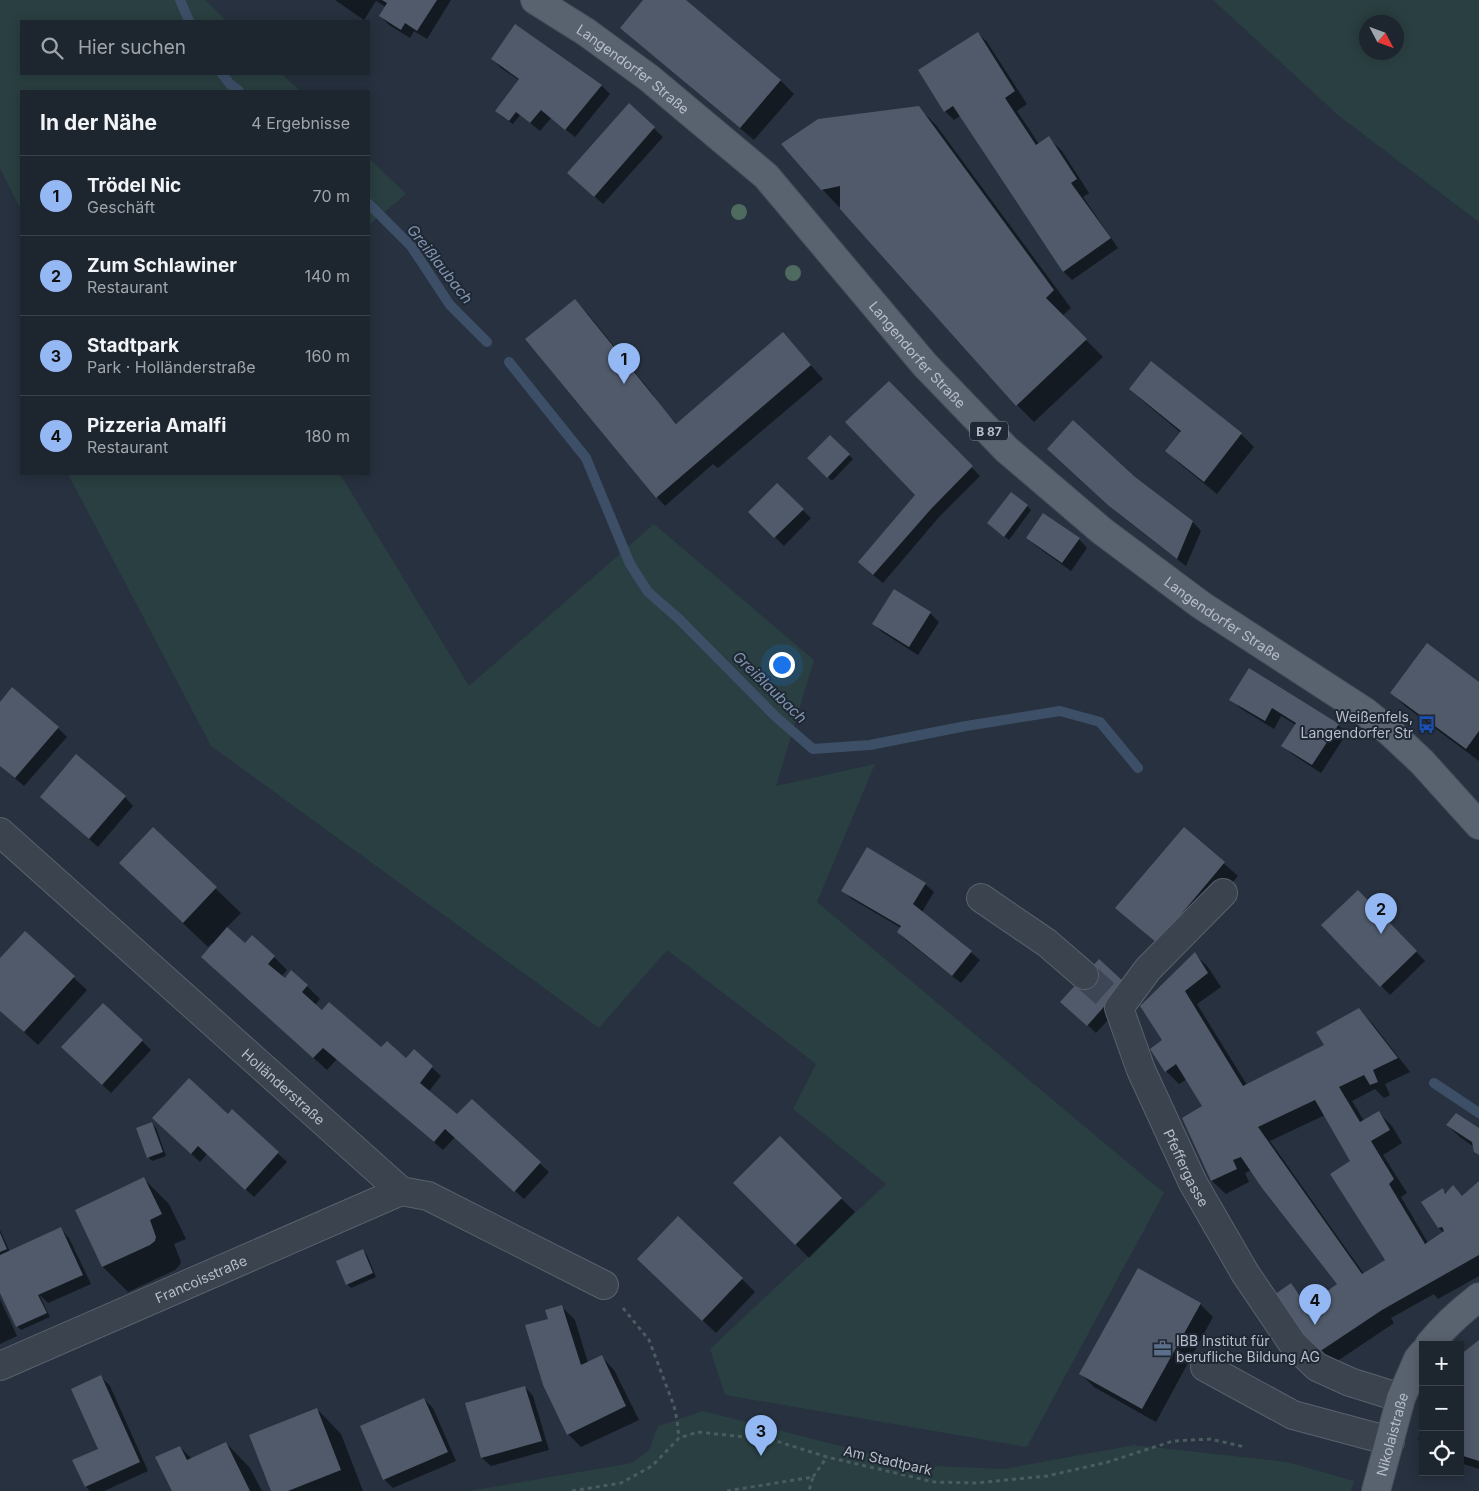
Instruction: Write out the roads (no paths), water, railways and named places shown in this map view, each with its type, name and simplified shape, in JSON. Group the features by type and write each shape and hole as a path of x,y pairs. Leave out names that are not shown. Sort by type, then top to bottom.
{"main road":[{"name":"Langendorfer Straße","path":"535,0 586,32 649,78 766,176 925,365 1007,450 1102,531 1201,605 1336,692 1377,722 1422,762 1479,824"},
{"path":"1433,1341 1464,1308 1479,1297"},
{"name":"Nikolaistraße","path":"1376,1491 1401,1398 1419,1358"}],"street":[{"name":"Holländerstraße","path":"0,832 401,1191"},
{"name":"Pfeffergasse","path":"1223,893 1115,1004 1141,1070 1194,1183 1245,1273 1293,1344 1317,1367 1350,1382 1401,1398"},
{"path":"982,898 1047,942 1084,975"},
{"path":"401,1191 428,1196 604,1285"},
{"name":"Francoisstraße","path":"0,1366 401,1191"},
{"path":"1204,1367 1293,1414 1390,1441"}],"waterway":[{"name":"Greißlaubach","path":"180,0 189,20"},
{"name":"Greißlaubach","path":"223,75 238,90"},
{"name":"Greißlaubach","path":"370,205 411,246 450,305 487,342"},
{"name":"Greißlaubach","path":"509,362 586,458 630,564 648,592 679,619 776,717 813,749 870,745 966,726 1060,711 1100,722 1138,768"},
{"name":"Greißlaubach","path":"1434,1083 1479,1113"}],"tunnel":[{"path":"1084,975 1111,999"}],"place":[{"name":"Trödel Nic","path":"624,384"},
{"name":"Weißenfels, Langendorfer Str","path":"1427,724"},
{"name":"Zum Schlawiner","path":"1381,934"},
{"name":"Pizzeria Amalfi","path":"1315,1325"},
{"name":"IBB Institut für berufliche Bildung AG","path":"1162,1348"},
{"name":"Stadtpark","path":"761,1456"}]}
